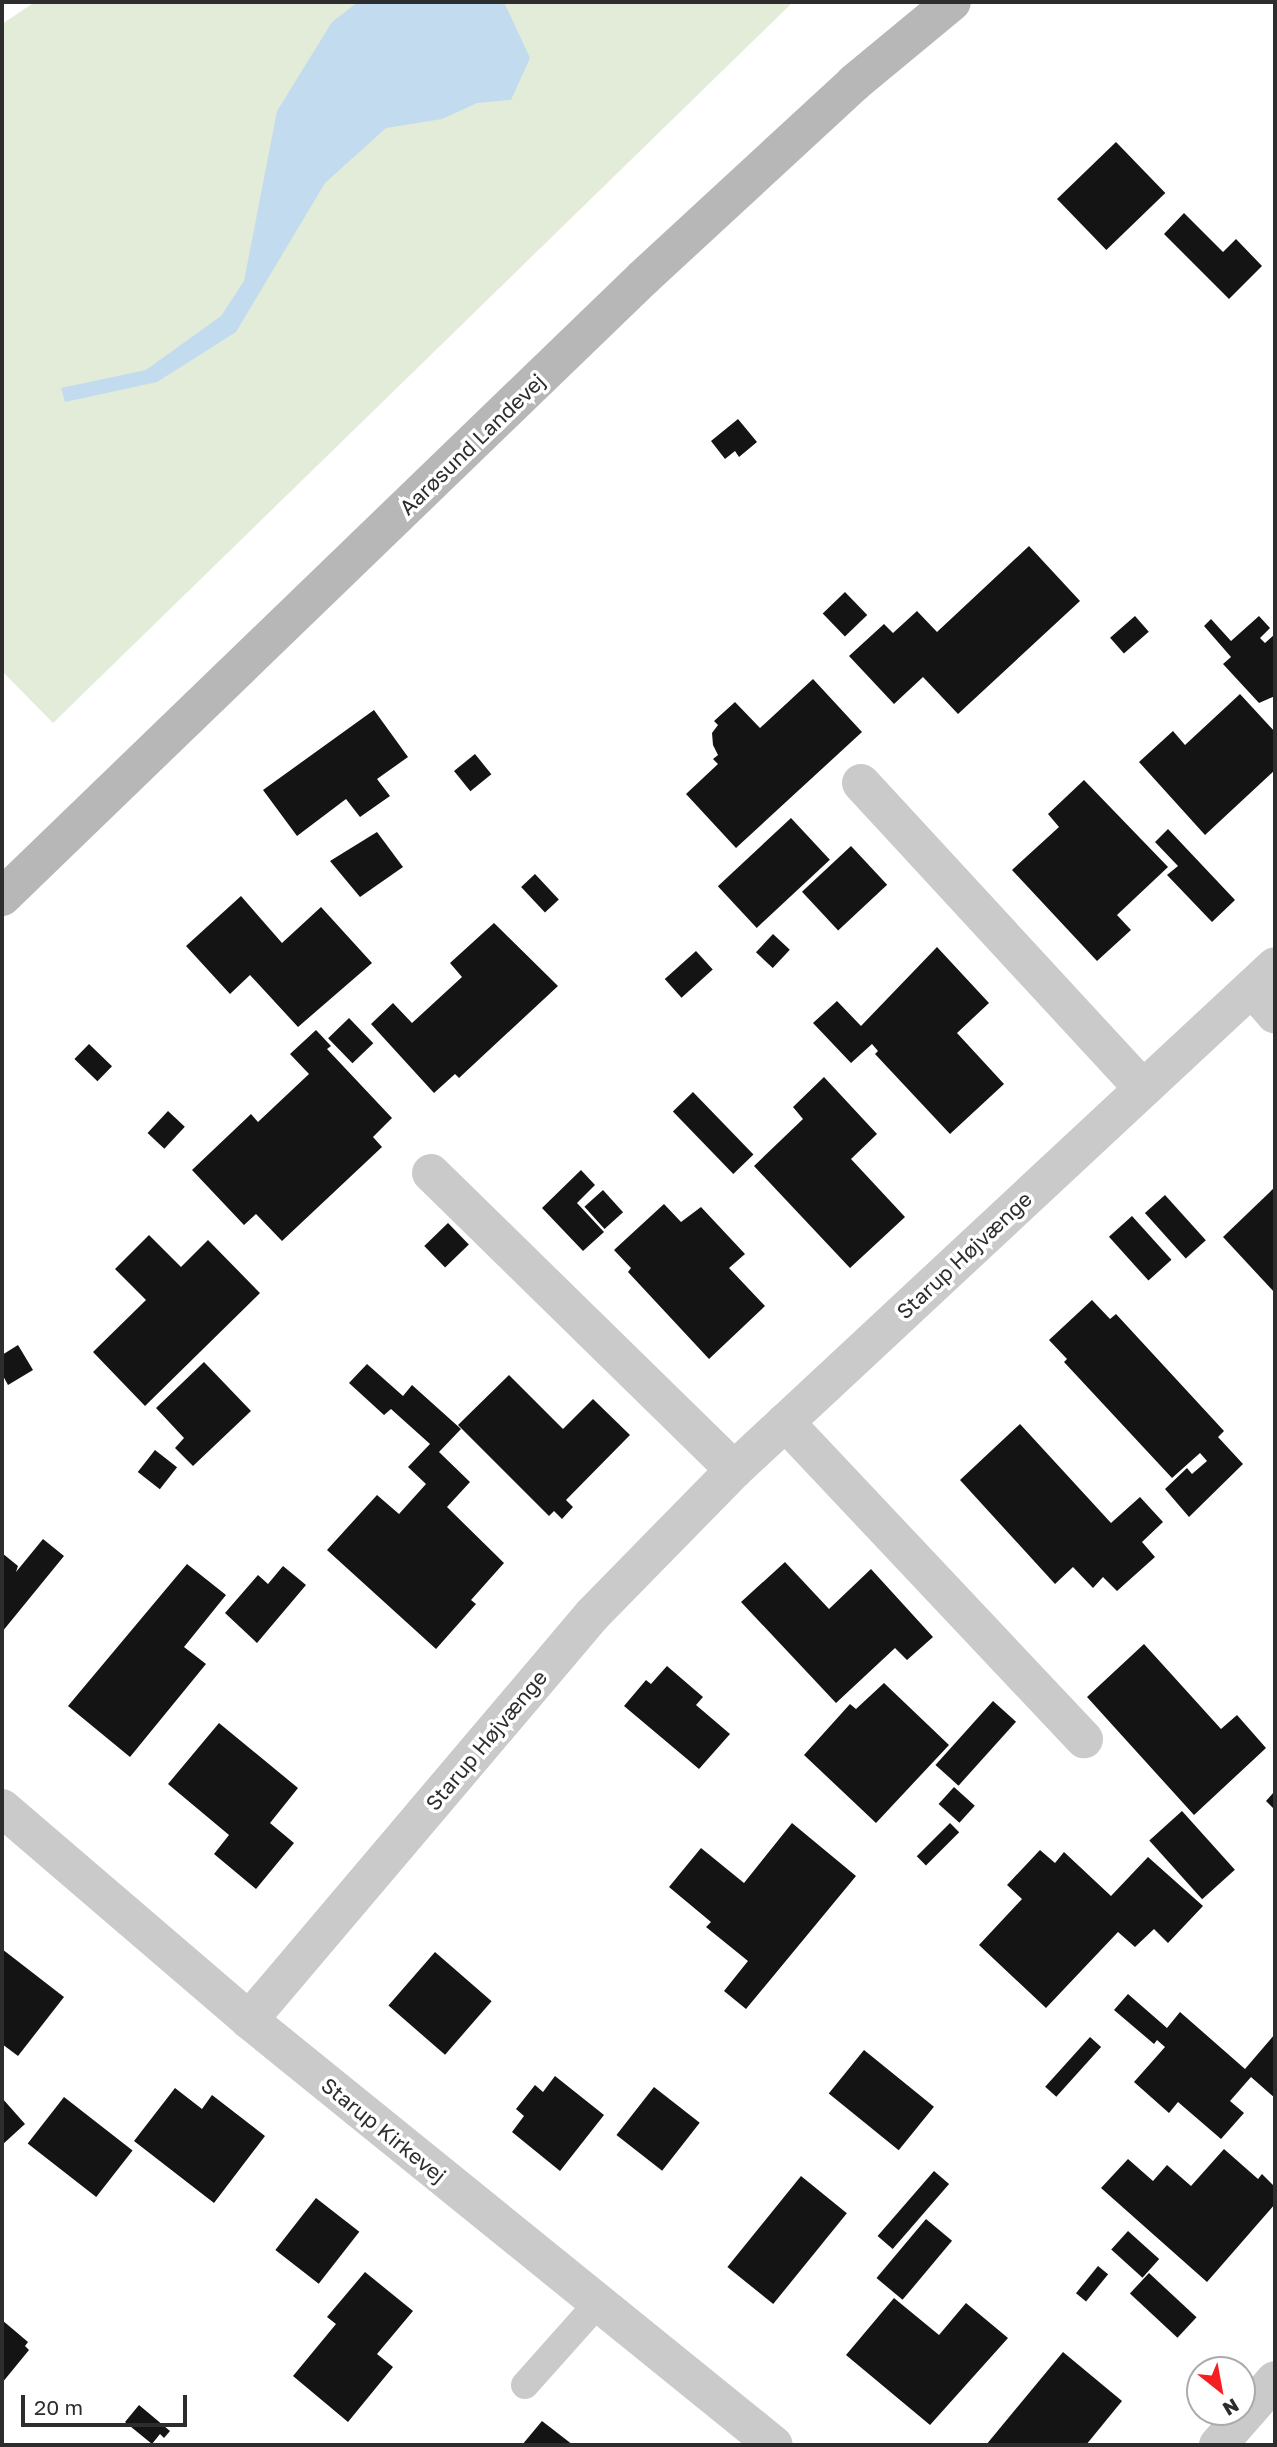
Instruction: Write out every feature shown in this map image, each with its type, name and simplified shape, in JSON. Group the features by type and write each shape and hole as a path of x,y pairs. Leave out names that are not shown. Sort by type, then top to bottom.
{"street":[{"name":"Aarøsund Landevej","path":"2,897 643,278 854,83 952,2"},
{"path":"861,783 1143,1089"},
{"name":"Starup Højvænge","path":"248,2020 593,1614 734,1470 1143,1089 1267,989"},
{"path":"432,1174 734,1470"},
{"path":"785,1422 1084,1739"},
{"name":"Starup Kirkevej","path":"2,1808 248,2020 774,2445"},
{"path":"1218,2445 1275,2380"}],"lane":[{"path":"525,2385 598,2303"}],"green space":[{"path":"35,2 793,2 53,723 2,671 2,24"}],"water":[{"path":"358,2 504,2 530,58 511,100 477,103 442,119 386,128 325,183 236,332 157,382 65,402 61,388 146,370 221,316 244,281 277,111 332,22"}],"building":[{"path":"1116,142 1165,193 1106,250 1057,199"},
{"path":"1184,213 1223,252 1236,239 1262,266 1229,299 1164,234"},
{"path":"738,419 757,442 739,457 735,451 725,459 711,441"},
{"path":"1029,546 1080,601 958,714 923,677 894,704 849,656 884,624 893,633 917,611 937,632"},
{"path":"845,592 867,615 845,637 823,614"},
{"path":"1135,616 1149,632 1124,653 1110,638"},
{"path":"1259,616 1270,628 1260,638 1265,643 1275,634 1275,696 1259,703 1223,664 1231,657 1204,626 1211,619 1231,641"},
{"path":"813,679 862,732 736,848 686,794 718,764 713,759 718,755 713,745 712,733 718,725 714,721 735,702 760,728"},
{"path":"1240,694 1275,732 1275,770 1205,835 1139,762 1173,731 1185,745"},
{"path":"374,710 408,757 377,779 390,796 360,817 346,799 297,836 263,790"},
{"path":"475,754 491,774 470,791 454,771"},
{"path":"1084,780 1168,867 1117,915 1131,930 1097,961 1012,870 1059,827 1048,814"},
{"path":"791,818 830,860 757,928 718,886"},
{"path":"1168,829 1235,900 1212,922 1167,875 1178,866 1155,842"},
{"path":"377,832 403,867 360,897 330,861"},
{"path":"851,846 887,885 838,930 802,892"},
{"path":"535,874 559,900 545,913 521,887"},
{"path":"241,896 282,943 321,907 372,963 298,1027 250,975 230,994 186,946"},
{"path":"494,923 558,986 459,1078 455,1074 434,1093 371,1024 393,1003 412,1023 462,977 450,963"},
{"path":"773,934 790,950 773,968 756,952"},
{"path":"937,947 989,1003 957,1033 1004,1084 950,1134 875,1054 878,1051 872,1044 851,1063 813,1023 837,1001 861,1026"},
{"path":"696,951 713,970 682,998 665,979"},
{"path":"349,1018 373,1043 352,1063 328,1038"},
{"path":"316,1030 331,1046 327,1049 392,1118 373,1137 382,1147 282,1241 256,1214 244,1225 192,1170 251,1114 258,1122 309,1074 290,1054"},
{"path":"89,1044 112,1066 97,1081 74,1059"},
{"path":"824,1077 877,1134 851,1159 905,1217 850,1268 754,1166 803,1119 793,1107"},
{"path":"693,1092 753,1155 733,1174 673,1111"},
{"path":"168,1111 185,1127 164,1149 148,1133"},
{"path":"581,1170 595,1185 577,1203 604,1232 583,1251 542,1208"},
{"path":"1275,1187 1275,1293 1223,1237"},
{"path":"603,1190 623,1212 604,1229 584,1207"},
{"path":"1165,1195 1206,1240 1186,1258 1145,1213"},
{"path":"664,1204 681,1222 701,1207 745,1254 729,1268 765,1306 709,1359 628,1272 631,1268 614,1250"},
{"path":"1132,1216 1171,1260 1148,1281 1109,1237"},
{"path":"448,1223 469,1245 445,1268 424,1246"},
{"path":"149,1235 181,1267 208,1240 260,1293 145,1406 93,1352 146,1300 115,1269"},
{"path":"1092,1300 1110,1319 1116,1314 1224,1431 1218,1437 1243,1464 1189,1517 1165,1489 1187,1468 1192,1474 1207,1461 1200,1453 1172,1478 1064,1362 1067,1359 1049,1340"},
{"path":"18,1345 33,1370 8,1385 2,1374 2,1355"},
{"path":"204,1362 251,1411 193,1466 175,1448 184,1438 156,1408"},
{"path":"367,1364 403,1396 412,1385 461,1429 439,1452 470,1482 447,1507 504,1563 471,1600 476,1604 436,1649 327,1550 377,1495 399,1514 426,1484 408,1467 430,1444 391,1409 384,1415 349,1383"},
{"path":"509,1375 563,1429 593,1399 630,1435 566,1500 573,1507 562,1519 554,1511 549,1516 458,1425"},
{"path":"1020,1424 1111,1523 1140,1497 1163,1522 1142,1542 1155,1557 1117,1591 1103,1577 1093,1588 1073,1567 1055,1584 960,1480"},
{"path":"155,1450 177,1467 160,1489 138,1472"},
{"path":"43,1539 64,1556 2,1632 2,1553 18,1566 16,1572"},
{"path":"785,1562 829,1609 871,1569 933,1637 907,1660 895,1648 836,1703 741,1602"},
{"path":"187,1564 226,1595 184,1647 206,1664 130,1757 68,1706"},
{"path":"283,1566 306,1585 257,1643 225,1613 258,1575 268,1584"},
{"path":"1144,1644 1221,1729 1237,1715 1266,1748 1194,1815 1087,1697"},
{"path":"667,1666 703,1697 696,1705 730,1734 699,1769 624,1706 646,1680 651,1684"},
{"path":"884,1683 949,1745 876,1823 804,1755 850,1704 856,1709"},
{"path":"993,1701 1016,1722 958,1786 935,1765"},
{"path":"219,1723 298,1788 270,1823 294,1843 256,1889 214,1854 229,1835 168,1784"},
{"path":"954,1787 975,1806 959,1823 939,1804"},
{"path":"1275,1791 1275,1810 1266,1801"},
{"path":"1182,1811 1235,1870 1202,1899 1149,1840"},
{"path":"792,1823 856,1876 746,2009 724,1991 748,1961 706,1927 711,1922 669,1887 701,1848 744,1883"},
{"path":"950,1823 959,1832 926,1865 917,1856"},
{"path":"1040,1850 1055,1863 1064,1852 1111,1896 1148,1857 1203,1906 1168,1943 1154,1929 1135,1947 1118,1932 1046,2008 979,1945 1022,1899 1007,1885"},
{"path":"2,1949 64,1997 18,2056 2,2044"},
{"path":"435,1952 492,2001 445,2055 388,2006"},
{"path":"1128,1994 1167,2028 1180,2012 1245,2069 1275,2034 1275,2098 1251,2077 1230,2101 1244,2113 1221,2139 1178,2102 1169,2113 1134,2082 1165,2047 1157,2040 1154,2044 1114,2010"},
{"path":"1090,2037 1101,2047 1056,2097 1045,2087"},
{"path":"864,2050 934,2107 899,2150 829,2094"},
{"path":"555,2076 604,2115 560,2171 512,2132 524,2116 516,2109 535,2085 543,2092"},
{"path":"654,2087 700,2123 662,2171 616,2135"},
{"path":"175,2088 202,2109 212,2095 265,2136 214,2203 134,2141"},
{"path":"64,2097 133,2151 96,2197 28,2143"},
{"path":"2,2098 25,2124 2,2145"},
{"path":"1224,2149 1258,2179 1262,2174 1275,2187 1275,2204 1207,2282 1101,2188 1128,2159 1153,2181 1167,2165 1191,2186"},
{"path":"934,2171 949,2184 893,2249 878,2236"},
{"path":"801,2176 847,2213 773,2304 727,2267"},
{"path":"316,2198 359,2232 319,2284 275,2250"},
{"path":"926,2219 952,2241 903,2300 877,2278"},
{"path":"1128,2231 1159,2259 1142,2278 1111,2250"},
{"path":"1098,2266 1108,2274 1086,2301 1076,2293"},
{"path":"365,2272 413,2311 377,2354 393,2367 348,2422 293,2376 336,2324 327,2317"},
{"path":"1149,2273 1197,2317 1177,2338 1130,2293"},
{"path":"894,2298 939,2335 966,2303 1008,2338 930,2425 846,2355"},
{"path":"2,2320 28,2342 25,2346 29,2350 2,2383"},
{"path":"1063,2352 1122,2401 1086,2445 986,2445"},
{"path":"139,2405 170,2431 164,2438 160,2434 152,2444 125,2422"},
{"path":"542,2421 573,2445 522,2445"}]}
